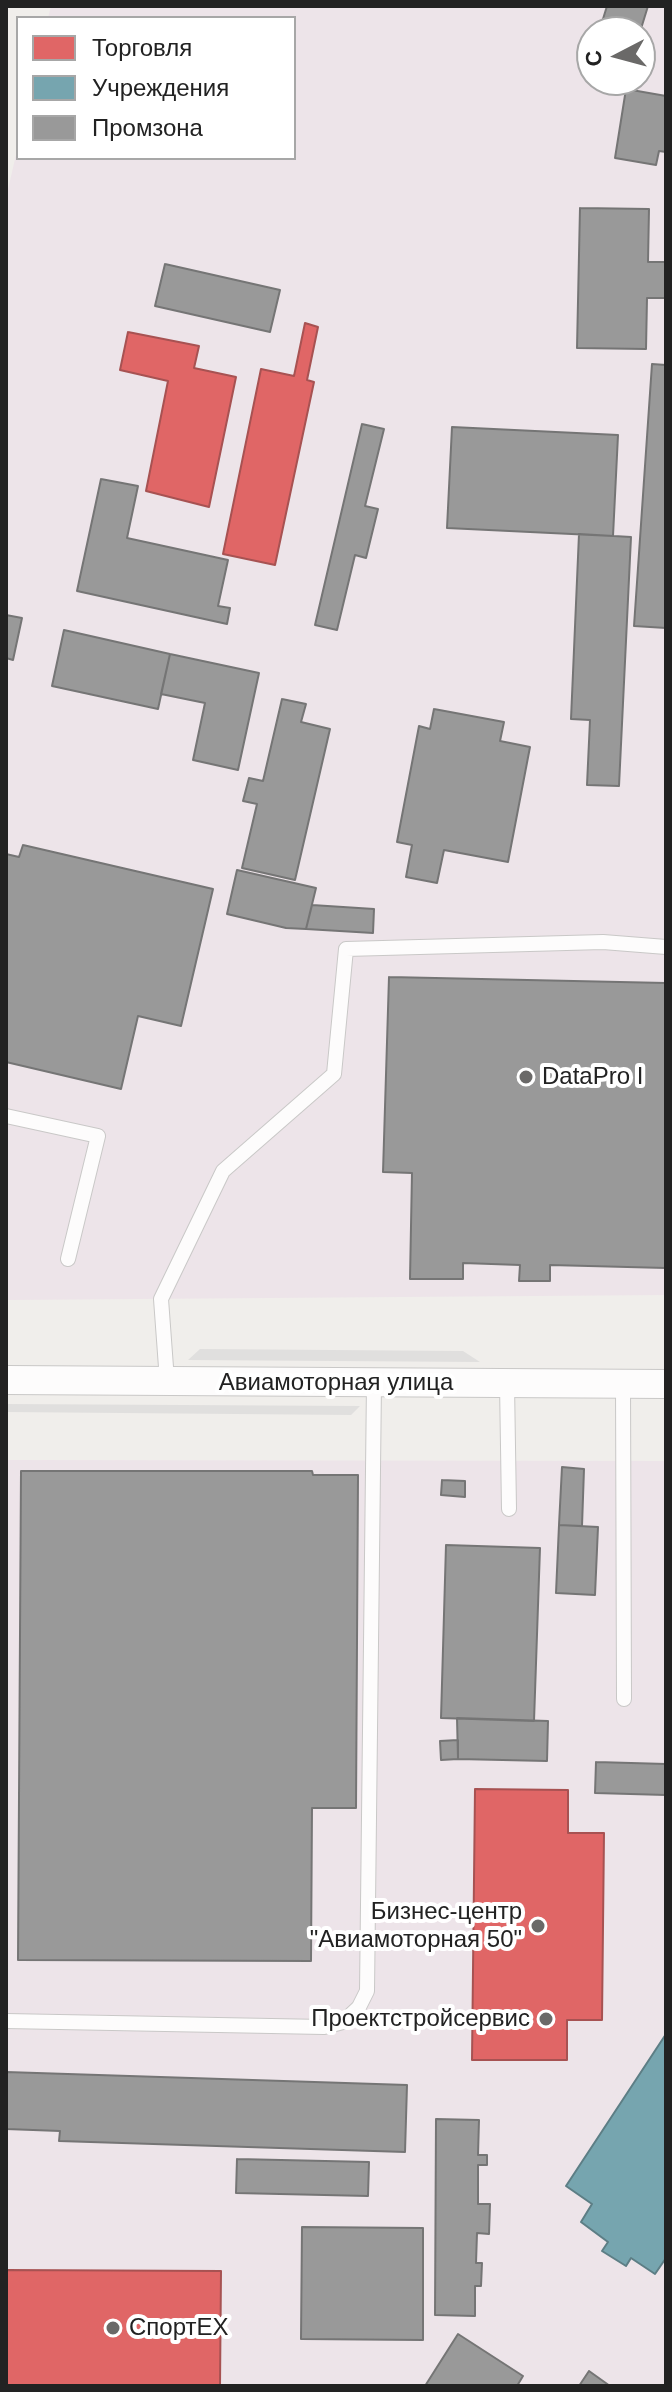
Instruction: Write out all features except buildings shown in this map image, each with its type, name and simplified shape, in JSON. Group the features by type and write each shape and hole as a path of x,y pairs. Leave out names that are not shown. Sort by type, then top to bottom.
{"street":[{"name":"Авиамоторная улица","path":"6,1380 666,1384"}],"lane":[{"path":"167,1381 161,1299 223,1171 334,1074 346,949 603,942 666,947"},
{"path":"6,1116 98,1136 68,1259"},
{"path":"6,2021 324,2027 343,2022 359,2007 367,1991 374,1383"},
{"path":"507,1384 509,1509"},
{"path":"623,1384 624,1699"}],"shaded area":[{"path":"51,6 666,6 666,1295 6,1300 6,198 16,155 16,160 296,160 296,16 48,16"},
{"path":"200,1349 463,1351 480,1362 188,1360"},
{"path":"6,1404 360,1406 351,1415 6,1412"},
{"path":"6,1460 666,1461 666,2386 6,2386"}],"place":[{"name":"DataPro I","path":"526,1077"},
{"name":"Бизнес-центр \"Авиамоторная 50\"","path":"538,1926"},
{"name":"Проектстройсервис","path":"546,2019"},
{"name":"СпортEX","path":"113,2328"}]}
